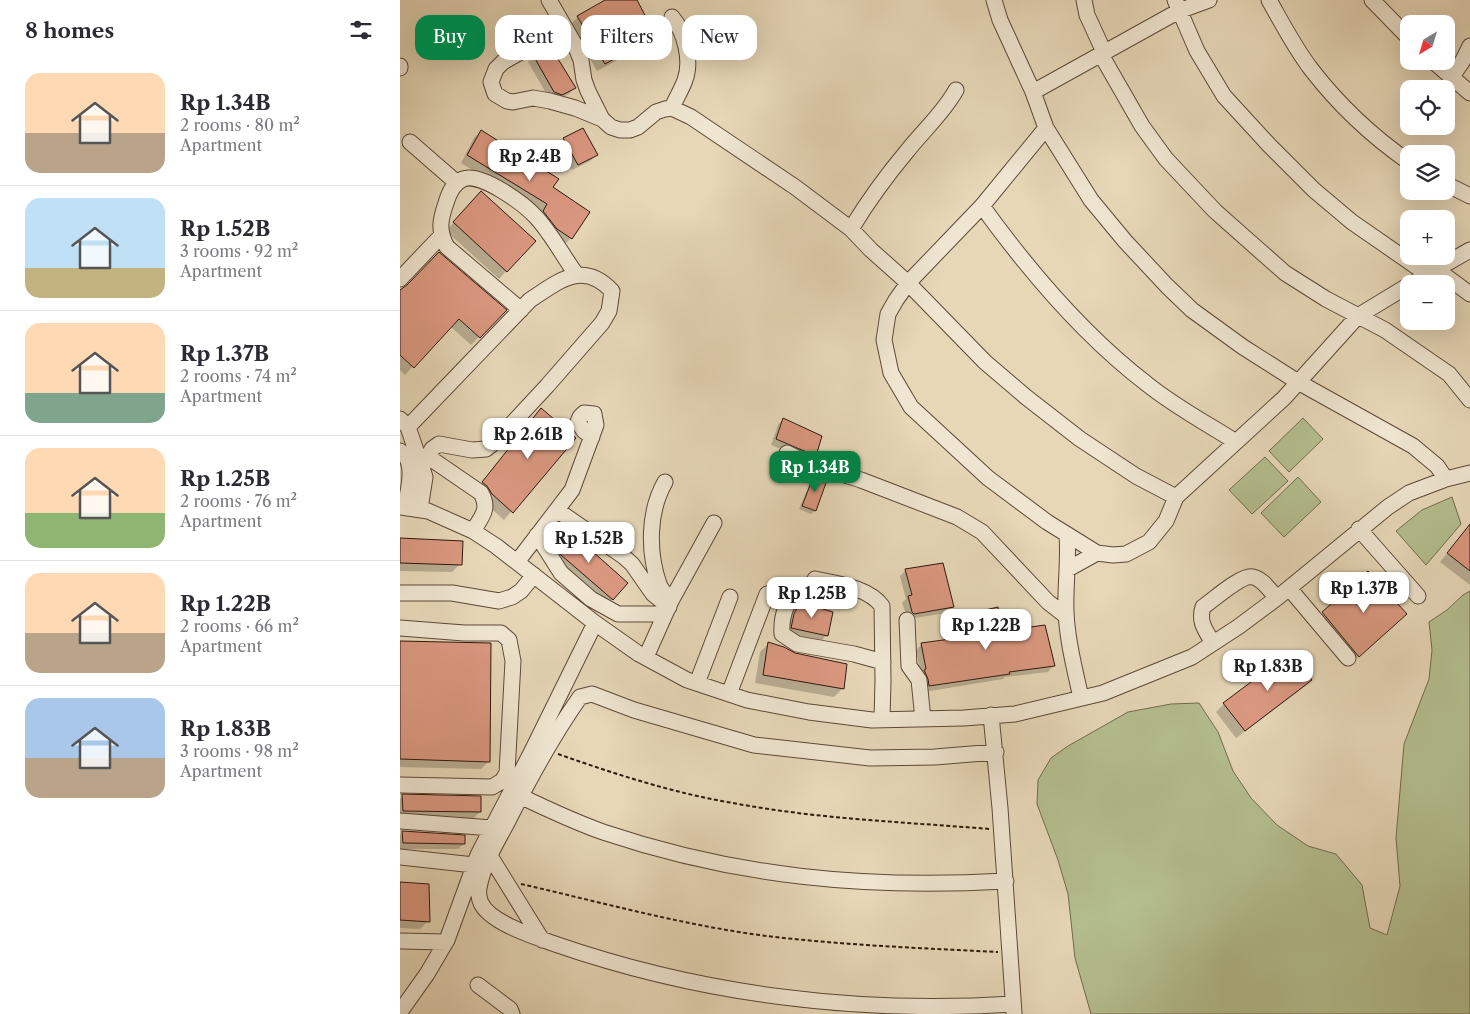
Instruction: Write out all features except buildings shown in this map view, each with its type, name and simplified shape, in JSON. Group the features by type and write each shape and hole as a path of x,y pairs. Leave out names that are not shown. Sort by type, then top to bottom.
{"street":[{"path":"549,0 557,15"},
{"path":"994,0 1000,20 1046,128 1091,200 1125,241 1167,286 1192,310 1243,347 1298,382 1413,446 1437,466 1446,479"},
{"path":"1084,0 1087,15 1104,52 1103,58 1111,73 1142,126 1166,159 1196,192 1285,273 1326,299 1385,330 1450,374 1470,400"},
{"path":"1032,92 1104,52 1177,6 1209,0"},
{"path":"1269,0 1285,29 1317,76 1346,108 1386,146 1400,156"},
{"path":"1372,0 1400,29"},
{"path":"1177,6 1197,51 1224,96 1268,145 1314,190 1352,222 1470,294"},
{"path":"672,17 678,24 686,46 688,68 686,79 672,108"},
{"path":"571,38 580,60 588,91 602,119 610,127 630,130 638,127 656,112 672,108 691,117 795,187 851,229 871,250 908,282 985,362 1080,440 1136,476 1176,497"},
{"path":"1451,78 1470,46"},
{"path":"506,60 493,76 491,82 495,94 507,101 513,102 541,98 575,108 602,119"},
{"path":"1443,70 1470,93"},
{"path":"851,229 866,204 951,99 956,90"},
{"path":"1046,128 982,206 908,282 888,314 884,340 891,372 911,407 988,478 1047,522 1097,553 1113,556 1126,554 1149,542 1166,521 1176,497 1284,398 1358,316 1400,291"},
{"path":"410,142 457,183"},
{"path":"521,310 447,246 441,236 441,219 446,201 452,187 457,183 464,179 472,178 495,186 519,202 536,218 576,274"},
{"path":"1455,188 1470,196"},
{"path":"982,206 1022,258 1092,338 1148,385 1236,442"},
{"path":"400,279 441,236"},
{"path":"1427,275 1470,250"},
{"path":"408,508 425,477 425,462 432,449 439,444 472,450 486,449 496,441 547,386 602,323 609,311 612,292 603,282 590,276 576,274 552,285 530,300 404,423 425,462 481,493 486,502 484,513 473,531"},
{"path":"516,562 572,490 592,437"},
{"path":"400,451 409,463 408,508"},
{"path":"787,453 809,464 861,480 957,517 982,532 1048,602 1066,616"},
{"path":"408,508 461,524 473,531 534,575 595,623 646,657 687,680 747,700 808,712 882,720 964,718 1015,714 1103,693 1192,657 1277,598 1359,529 1409,493 1446,479 1470,474"},
{"path":"665,482 659,494 654,513 651,537 653,559 668,607"},
{"path":"557,510 623,556 632,564 653,594 668,607"},
{"path":"646,657 668,607 714,523"},
{"path":"1359,529 1418,596"},
{"path":"537,535 561,573 591,599 618,614 668,607"},
{"path":"1067,535 1066,616 1081,698"},
{"path":"1068,569 1097,553"},
{"path":"400,593 452,593 499,601 517,594 534,575"},
{"path":"1213,643 1202,624 1200,615 1203,607 1243,578 1252,576 1260,580 1277,598"},
{"path":"816,579 863,592 877,600 882,606 882,720"},
{"path":"1289,588 1348,658"},
{"path":"798,591 785,604 781,625 782,634 798,644 854,654 883,662"},
{"path":"729,694 767,594"},
{"path":"697,683 730,597"},
{"path":"907,620 909,666 918,680 923,719"},
{"path":"400,1012 428,974 446,942 474,865 595,623"},
{"path":"400,628 464,633 501,633 509,640 513,661 507,773 502,781 492,787 400,785"},
{"path":"991,715 996,752 1006,881 1013,1009 800,1008 651,974 591,957 542,940 492,916 481,903 478,889 490,856 546,749 580,696 592,694 634,710 754,746 870,758 936,757 996,752"},
{"path":"520,796 571,820 602,831 683,856 726,865 799,876 868,883 956,884 1006,881"},
{"path":"400,821 492,828"},
{"path":"490,856 542,940"},
{"path":"400,857 474,865"},
{"path":"400,941 446,942"},
{"path":"478,985 510,1009 512,1014"}],"path":[{"path":"546,749 624,777 732,803 808,814 1002,830"},
{"path":"504,880 685,921 757,934 838,944 1010,953"}],"green space":[{"path":"1303,418 1323,439 1289,472 1269,451"},
{"path":"1265,457 1288,481 1252,514 1229,490"},
{"path":"1298,477 1321,502 1284,537 1261,513"},
{"path":"1452,497 1461,524 1426,565 1396,531 1422,510"},
{"path":"1470,591 1470,1014 1091,1014 1075,958 1068,894 1058,860 1037,804 1038,780 1051,758 1068,746 1128,712 1171,704 1199,703 1218,732 1233,771 1251,798 1277,825 1308,846 1336,854 1362,885 1370,928 1387,935 1400,886 1396,838 1404,744 1429,679 1432,650 1429,622"}]}
